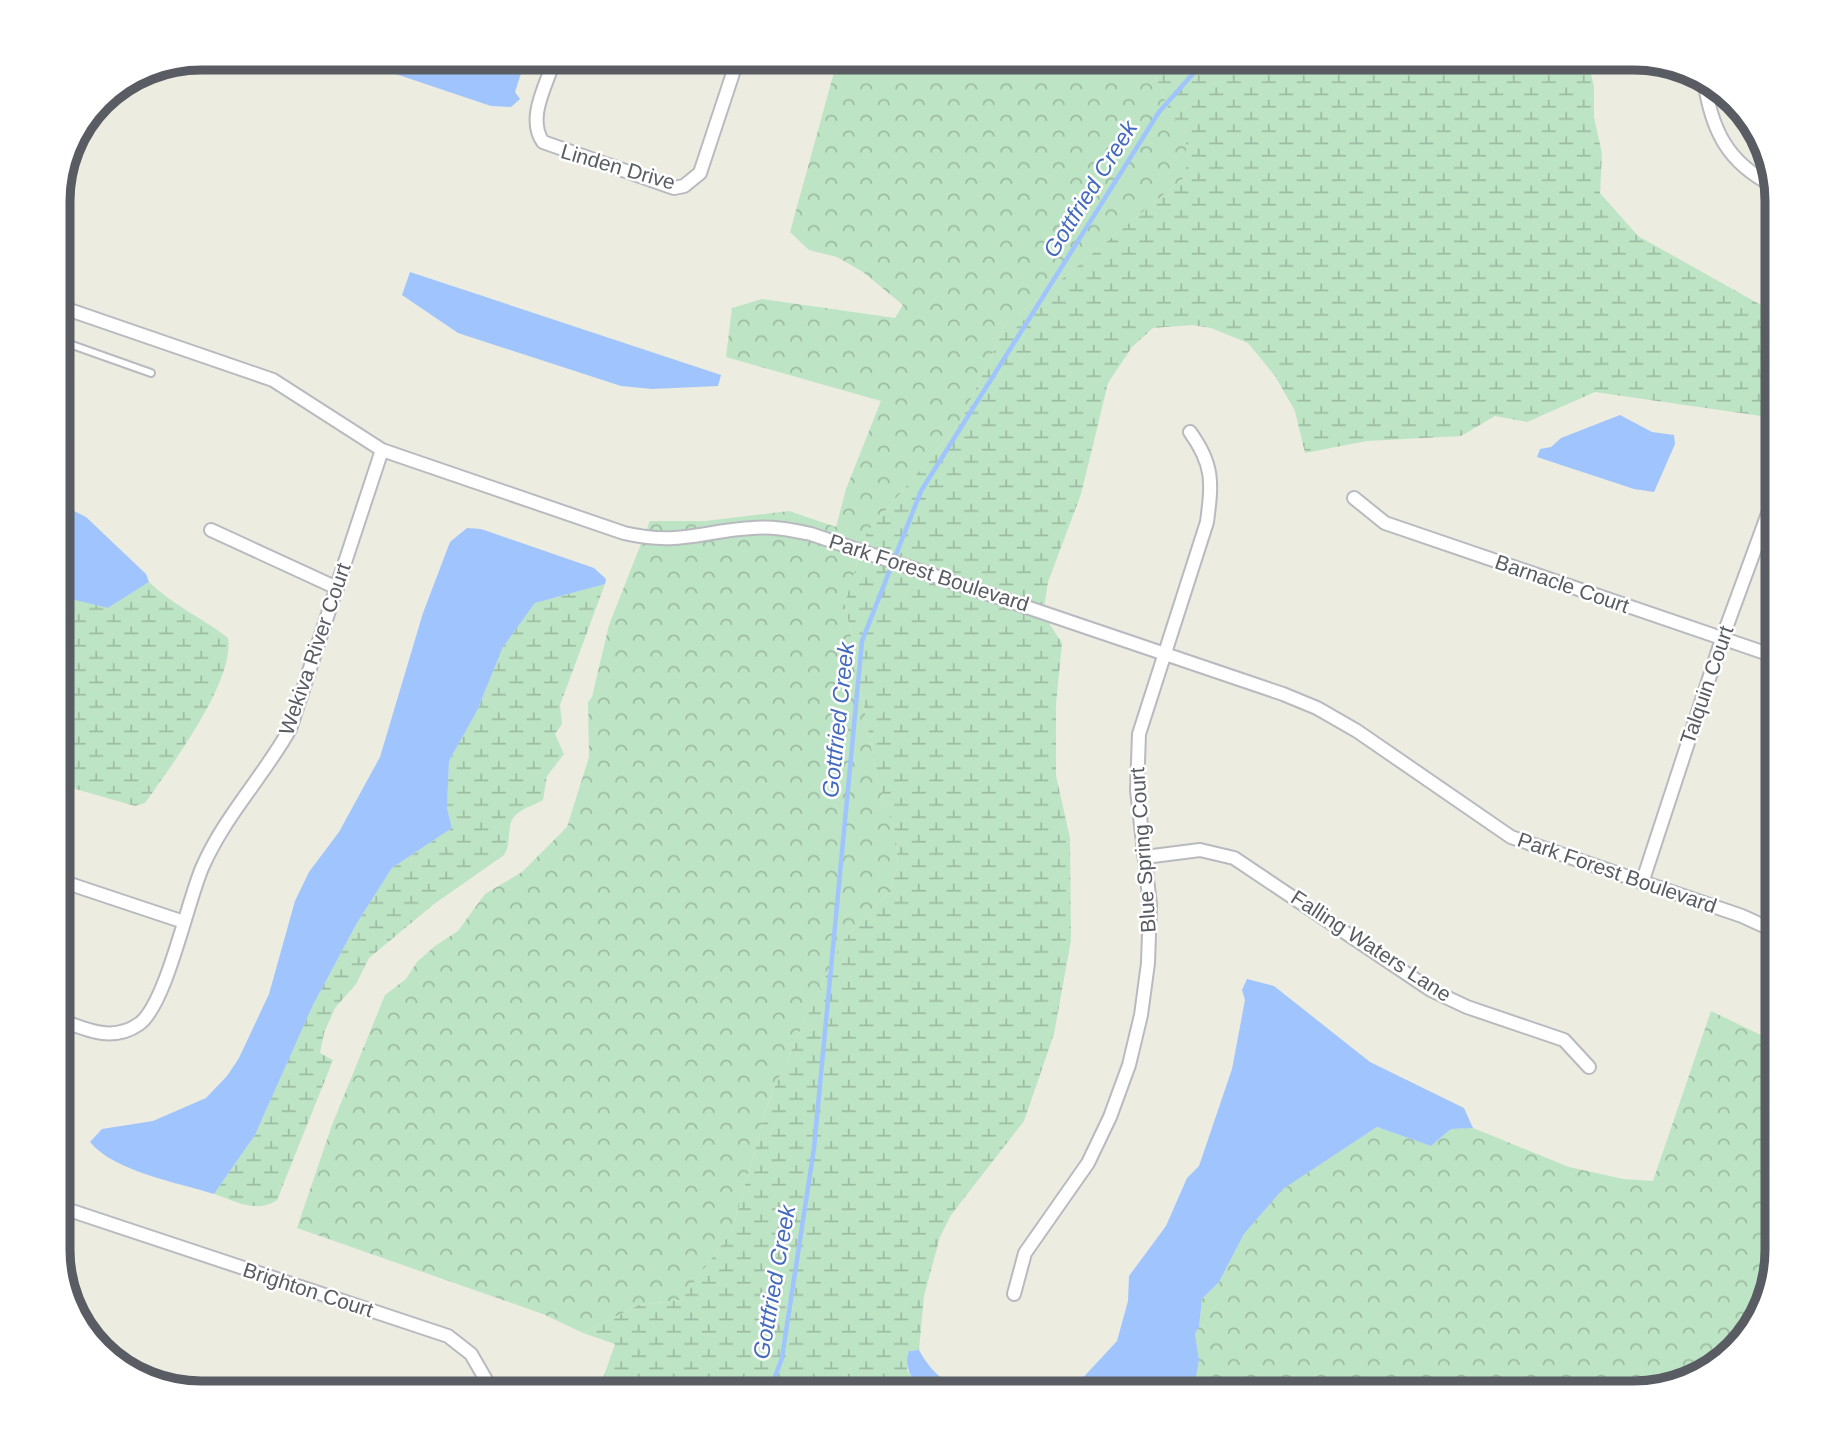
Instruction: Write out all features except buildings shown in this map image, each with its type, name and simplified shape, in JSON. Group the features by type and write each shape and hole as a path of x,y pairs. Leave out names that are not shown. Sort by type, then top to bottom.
{"street":[{"name":"Linden Drive","path":"551,70 536,116 537,133 544,142 674,188 694,181 700,173 734,70"},
{"path":"1706,91 1709,115 1727,149 1753,176 1763,181"},
{"name":"Park Forest Boulevard","path":"70,310 273,380 382,450 640,537 685,539 755,527 811,534 984,590 1317,708 1357,731 1511,837 1742,916 1765,927"},
{"name":"Blue Spring Court","path":"1014,1294 1025,1253 1088,1163 1110,1117 1129,1065 1141,1015 1148,963 1150,905 1137,790 1137,753 1144,714 1207,522 1211,492 1209,463 1190,432"},
{"name":"Wekiva River Court","path":"70,1023 111,1035 140,1024 156,1004 214,843 272,760 290,729 382,450"},
{"name":"Barnacle Court","path":"1354,498 1385,523 1765,653"},
{"name":"Talquin Court","path":"1642,883 1722,639 1765,522"},
{"path":"211,530 337,587"},
{"name":"Falling Waters Lane","path":"1145,857 1200,850 1234,858 1431,990 1467,1007 1564,1040 1590,1067"},
{"path":"70,884 184,922"},
{"name":"Brighton Court","path":"70,1213 448,1336 471,1354 487,1381"}],"lane":[{"path":"70,344 151,373"}],"green space":[{"path":"835,70 1152,70 1170,113 1186,133 1186,176 1005,326 959,425 867,532 845,602 877,779 896,836 898,866 889,892 841,943 770,1097 732,1231 681,1300 639,1305 583,1333 543,1314 297,1228 332,1125 385,995 406,979 417,962 435,946 458,931 485,894 522,872 567,827 589,757 588,702 592,697 609,625 650,521 705,521 789,511 836,527 846,489 881,401 726,357 732,308 762,299 895,318 903,305 863,272 837,257 809,250 790,232"},
{"path":"1152,70 1590,70 1594,87 1594,118 1602,153 1600,193 1638,236 1765,307 1765,404 1761,416 1595,392 1527,422 1495,416 1461,436 1367,441 1305,453 1295,411 1275,376 1248,343 1211,328 1192,325 1153,328 1132,347 1108,383 1081,494 1048,582 1043,614 1062,643 1056,704 1056,776 1070,838 1071,940 1054,1034 1024,1121 951,1215 940,1237 924,1296 919,1350 909,1351 907,1370 914,1381 602,1381 615,1344 583,1333 639,1305 681,1300 732,1231 770,1097 841,943 889,892 898,866 896,836 877,779 845,602 867,532 959,425 1005,326 1186,176 1186,133 1170,113"},
{"path":"149,582 228,638 228,656 222,677 199,723 145,803 135,806 70,787 70,599 108,608"},
{"path":"605,584 560,705 562,724 555,734 564,754 547,776 543,800 514,817 504,855 434,904 369,958 356,984 335,1008 324,1033 320,1053 333,1060 277,1200 254,1206 214,1194 255,1135 313,1005 357,923 392,868 452,828 447,808 449,761 477,711 503,647 535,603"},
{"path":"1711,1011 1765,1037 1765,1250 1758,1292 1738,1330 1727,1343 1714,1354 1676,1374 1634,1381 1194,1381 1199,1361 1195,1334 1199,1327 1202,1299 1219,1282 1244,1234 1283,1189 1377,1127 1431,1146 1451,1129 1473,1128 1569,1167 1623,1179 1653,1181"}],"water":[{"path":"384,70 522,70 515,92 520,99 511,107 491,106"},
{"path":"410,272 721,375 718,386 652,389 621,386 458,333 402,295"},
{"path":"1620,415 1652,432 1674,435 1675,444 1654,492 1634,489 1537,457 1540,449 1551,447 1561,438"},
{"path":"70,509 86,517 146,574 149,582 108,608 70,599"},
{"path":"467,528 481,529 594,568 606,579 605,584 535,603 503,647 477,711 449,761 447,808 452,828 392,868 357,923 313,1005 255,1135 214,1194 148,1175 114,1161 90,1142 102,1129 153,1121 206,1098 227,1076 239,1058 269,994 295,901 309,872 339,832 380,757 423,613 450,542"},
{"path":"1247,979 1274,986 1370,1062 1464,1108 1473,1128 1451,1129 1431,1146 1377,1127 1283,1189 1244,1234 1219,1282 1202,1299 1199,1327 1195,1334 1199,1360 1195,1381 1080,1381 1117,1341 1128,1301 1129,1276 1166,1226 1187,1178 1199,1166 1232,1069 1245,1000 1242,990"},
{"path":"919,1350 929,1366 947,1381 914,1381 907,1363 909,1351"}],"waterway":[{"name":"Gottfried Creek","path":"773,1381 782,1358 814,1148 862,641 921,491 1159,112 1196,70"}]}
